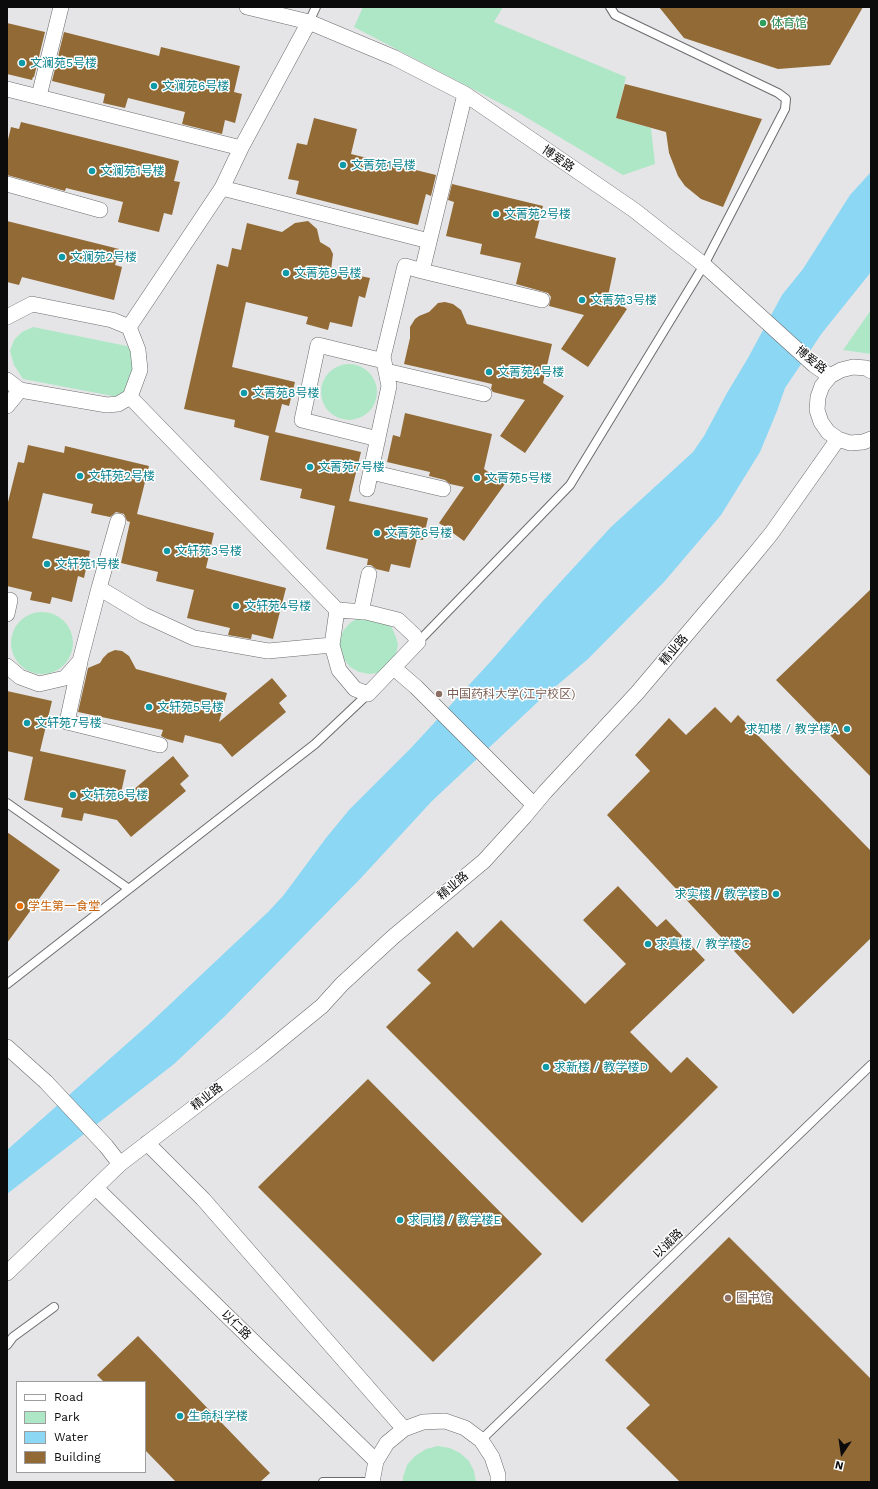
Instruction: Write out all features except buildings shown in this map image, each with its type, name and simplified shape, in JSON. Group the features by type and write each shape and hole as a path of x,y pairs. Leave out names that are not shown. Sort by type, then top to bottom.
{"street":[{"path":"39,96 61,7"},
{"name":"博爱路","path":"247,7 309,22 395,58 465,94 634,210 704,264 814,365 830,376"},
{"path":"129,326 222,188 241,148 309,22"},
{"path":"7,89 241,148"},
{"path":"422,271 465,94"},
{"path":"7,184 100,210"},
{"path":"222,188 429,241"},
{"path":"367,489 389,386 383,357 405,266 542,300"},
{"path":"7,317 32,304 112,320 129,326"},
{"path":"7,380 20,390 107,405 118,404 130,397 140,370 138,350 129,326"},
{"path":"378,439 302,420 318,345 484,394"},
{"path":"871,371 866,368 853,367 841,370 830,376 822,386 818,397 817,410 821,422 828,432 838,439 850,443 863,442 871,439"},
{"path":"7,406 20,390"},
{"path":"130,397 336,610 361,612 398,620 414,635 418,642 368,694 355,689 339,670 332,644 336,610"},
{"name":"精业路","path":"7,1273 120,1164 322,1006 342,984 393,937 484,861 637,693 748,562 771,534 838,439"},
{"path":"371,472 443,489"},
{"path":"118,521 80,662 67,722 160,745"},
{"path":"361,612 369,574"},
{"path":"99,588 144,615 194,638 268,651 332,644"},
{"path":"7,666 20,677 39,684 65,678 80,662"},
{"path":"394,668 416,687 500,773 534,805"},
{"path":"7,1047 46,1082 106,1146 120,1164"},
{"path":"147,1143 203,1199 404,1429"},
{"name":"以仁路","path":"96,1188 376,1461"},
{"path":"372,1482 376,1461 387,1443 404,1429 424,1422 445,1421 465,1428 482,1440 492,1457 498,1475 498,1482"}],"lane":[{"path":"309,22 316,7"},
{"path":"418,642 570,485 704,264 786,110 786,99 778,93 615,15 610,7"},
{"path":"7,984 315,744 368,694"},
{"path":"7,803 128,889"},
{"name":"以诚路","path":"482,1440 871,1066"},
{"path":"7,1345 13,1337 54,1307"},
{"path":"7,1331 13,1337"},
{"path":"323,1482 372,1482"}],"green space":[{"path":"363,7 503,7 494,22 626,77 616,118 651,128 655,164 623,175 519,113 354,27"},
{"path":"871,310 871,354 843,350"},
{"path":"33,327 127,346 135,356 132,387 118,397 23,379 14,365 10,351 14,340 22,332"},
{"path":"343,364 355,364 365,368 373,376 377,386 377,398 373,408 365,416 355,420 343,420 333,416 325,408 321,398 321,386 325,376 333,368"},
{"path":"42,612 54,615 64,621 70,631 73,643 70,655 64,665 54,671 42,674 30,671 20,665 14,655 11,643 14,631 20,621 30,615"},
{"path":"358,618 386,622 392,628 396,637 398,645 396,654 386,669 378,673 369,674 359,672 350,667 340,650 340,640 343,631 350,623"},
{"path":"438,1446 450,1448 460,1453 469,1461 474,1471 476,1482 403,1482 407,1465 415,1456 426,1449"}],"water":[{"path":"871,172 871,272 822,333 785,388 760,452 721,515 664,582 588,659 542,698 432,801 360,879 224,1017 174,1064 7,1194 7,1150 148,1025 268,912 283,896 349,810 411,748 611,527 693,452 704,436 782,295 803,269 850,195"}],"place":[{"name":"体育馆","path":"763,23"},
{"name":"文澜苑5号楼","path":"22,63"},
{"name":"文澜苑6号楼","path":"154,86"},
{"name":"文菁苑1号楼","path":"343,165"},
{"name":"文澜苑1号楼","path":"92,171"},
{"name":"文菁苑2号楼","path":"496,214"},
{"name":"文澜苑2号楼","path":"62,257"},
{"name":"文菁苑9号楼","path":"286,273"},
{"name":"文菁苑3号楼","path":"582,300"},
{"name":"文菁苑4号楼","path":"489,372"},
{"name":"文菁苑8号楼","path":"244,393"},
{"name":"文菁苑7号楼","path":"310,467"},
{"name":"文轩苑2号楼","path":"80,476"},
{"name":"文菁苑5号楼","path":"477,478"},
{"name":"文菁苑6号楼","path":"377,533"},
{"name":"文轩苑3号楼","path":"167,551"},
{"name":"文轩苑1号楼","path":"47,564"},
{"name":"文轩苑4号楼","path":"236,606"},
{"name":"中国药科大学(江宁校区)","path":"439,694"},
{"name":"文轩苑5号楼","path":"149,707"},
{"name":"文轩苑7号楼","path":"27,723"},
{"name":"求知楼 / 教学楼A","path":"847,729"},
{"name":"文轩苑6号楼","path":"73,795"},
{"name":"求实楼 / 教学楼B","path":"776,894"},
{"name":"学生第一食堂","path":"20,906"},
{"name":"求真楼 / 教学楼C","path":"648,944"},
{"name":"求新楼 / 教学楼D","path":"546,1067"},
{"name":"求同楼 / 教学楼E","path":"400,1220"},
{"name":"图书馆","path":"728,1298"},
{"name":"生命科学楼","path":"180,1416"}]}
